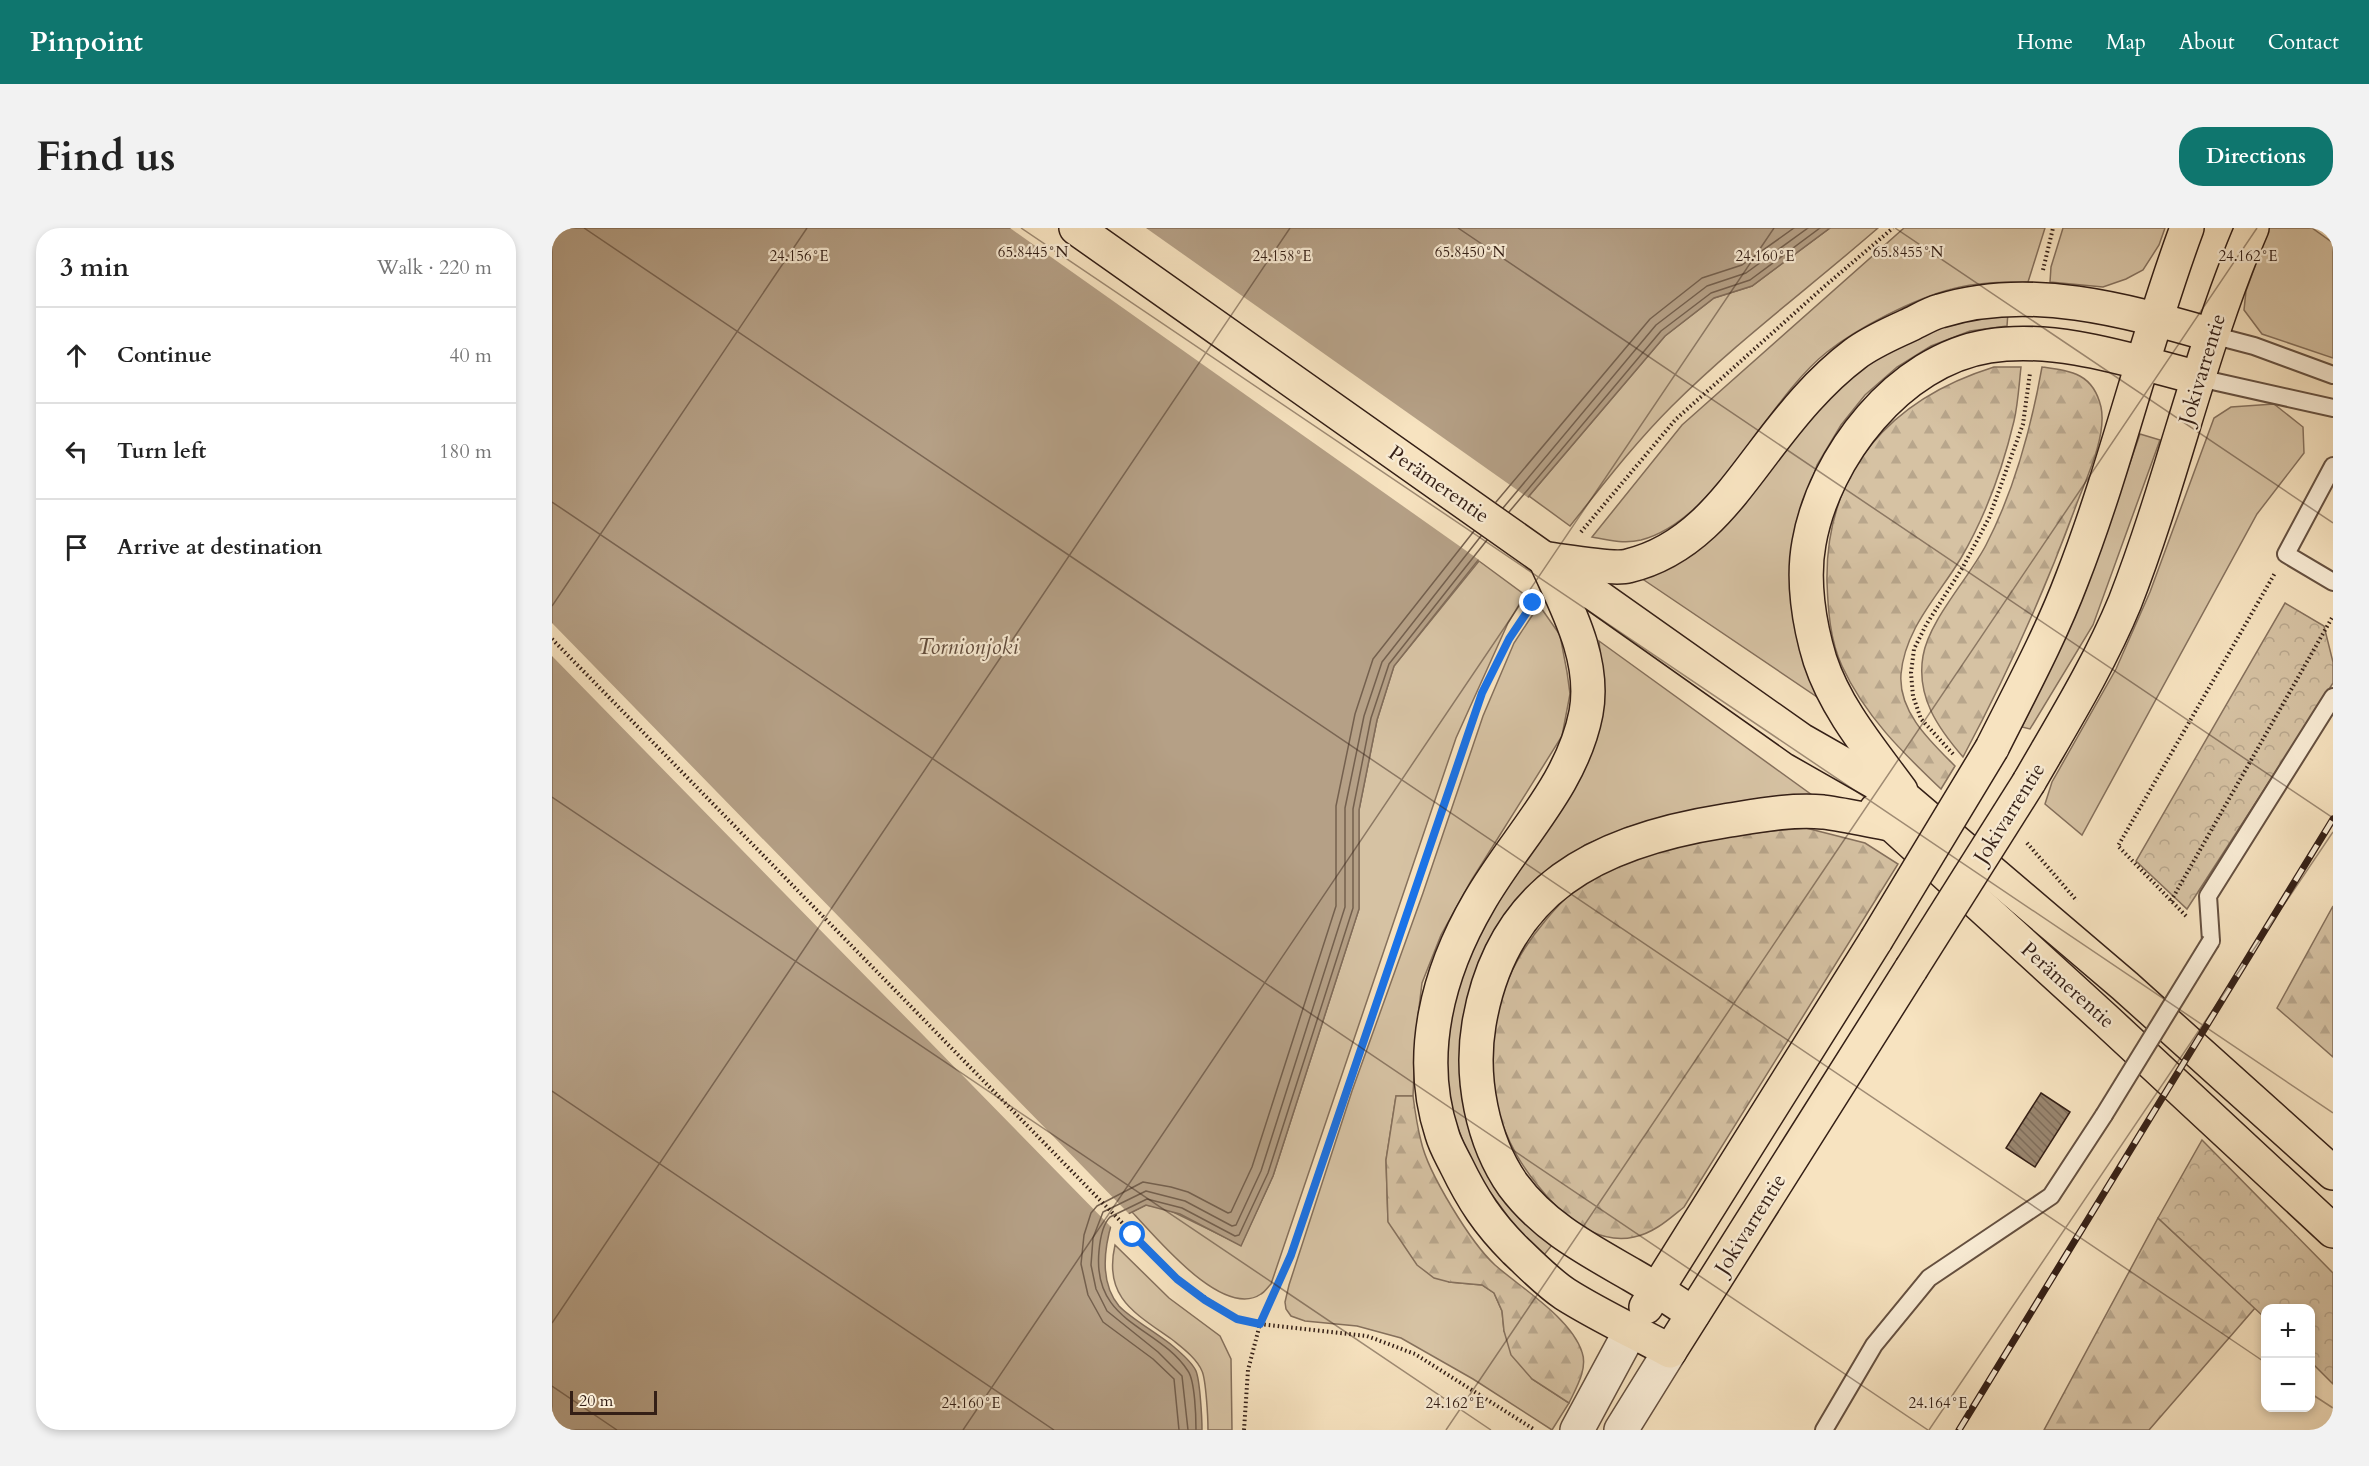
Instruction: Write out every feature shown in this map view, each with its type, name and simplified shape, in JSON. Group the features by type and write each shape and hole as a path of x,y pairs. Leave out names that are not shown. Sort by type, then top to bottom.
{"highway":[{"name":"Perämerentie","path":"1076,228 1801,740 1899,812 2117,979 2333,1173"},
{"name":"Jokivarrentie","path":"1631,1330 1876,940 1992,748 2072,579 2187,228"},
{"name":"Jokivarrentie","path":"1670,1351 2029,782 2075,704 2120,612 2154,522 2211,335 2252,228"},
{"path":"1536,553 1625,567 1662,555 1692,535 1721,508 1792,415 1820,384 1857,352 1940,311 1987,301 2019,298 2069,302 2156,319 2211,335"},
{"path":"1693,1314 1657,1289 1578,1245 1538,1215 1512,1184 1492,1146 1481,1104 1476,1068 1477,1036 1483,998 1493,969 1526,914 1553,886 1581,865 1609,851 1648,837 1696,825 1788,812 1899,812 1860,737 1836,697 1820,660 1810,615 1807,580 1809,543 1834,470 1851,440 1879,408 1910,381 1944,359 1986,346 2025,342 2063,346 2199,378"},
{"path":"1536,553 1579,634 1587,678 1587,711 1567,769 1479,900 1457,942 1439,993 1430,1047 1433,1093 1442,1135 1484,1216 1537,1272 1564,1293 1670,1351"},
{"name":"Perämerentie","path":"1899,812 2109,1022 2333,1231"}],"street":[{"path":"1577,1430 1631,1330"},
{"path":"1621,1430 1670,1351"}],"lane":[{"path":"2211,335 2254,346 2333,375"},
{"path":"2199,378 2333,408"},
{"path":"2333,466 2286,554 2333,582"},
{"path":"1824,1430 1874,1345 1929,1278 2051,1197 2211,941 2208,896 2333,697"}],"path":[{"path":"1581,532 1676,419 1893,228"},
{"path":"2041,280 2053,228"},
{"path":"2326,228 2333,232"},
{"path":"2211,941 2118,846 2286,554"},
{"path":"1244,1430 1248,1370 1260,1324 1291,1255 1482,693 1509,639 1533,603"},
{"path":"2171,901 2333,616"},
{"path":"552,639 1177,1279 1205,1300 1237,1319 1260,1324 1367,1336 1415,1354 1535,1430"}],"green space":[{"path":"1830,228 1878,228 1695,383 1631,450 1570,526 1529,496 1665,336 1714,298 1752,286"},
{"path":"1904,228 2045,228 2028,282 1980,284 1937,294 1886,315 1827,352 1782,400 1717,485 1694,509 1669,528 1641,540 1628,542 1592,537 1682,425"},
{"path":"2063,228 2165,228 2159,245 2143,270 2103,287 2050,282 2051,267"},
{"path":"2269,228 2312,228 2333,243 2333,358 2262,334 2244,310 2246,291"},
{"path":"2008,312 2007,326 1970,331 1931,346 1897,367 1865,395 1841,425 1817,465 1802,510 1823,701 1638,576 1863,365 1931,329"},
{"path":"1994,367 2021,367 2015,415 2004,456 1985,509 1970,542 1916,627 1904,657 1901,674 1901,688 1910,713 1927,736 1955,766 1941,789 1873,717 1842,666 1832,635 1829,614 1827,582 1829,542 1838,506 1852,474 1871,445 1895,420 1924,398 1957,381"},
{"path":"2042,367 2071,372 2086,380 2092,387 2101,407 2099,443 2065,536 2038,600 2010,664 1963,757 1945,735 1931,711 1923,685 1923,656 1933,628 1979,558 1996,524 2014,480 2027,436"},
{"path":"2274,404 2303,427 2304,453 2257,514 2082,835 2045,804 2052,782 2116,669 2150,592 2214,418 2231,407"},
{"path":"2140,434 2160,440 2093,625 2030,729 2022,727 2083,597"},
{"path":"1479,561 1525,595 1508,623 1456,738 1271,1284 1261,1294 1246,1299 1228,1296 1191,1272 1132,1212 1146,1205 1167,1209 1241,1245 1273,1176 1359,909 1359,810 1377,720 1394,666"},
{"path":"2285,603 2324,626 2333,662 2333,683 2187,909 2136,861"},
{"path":"1539,605 1560,635 1567,672 1570,694 1562,736 1471,881 1441,935 1422,983 1416,1032 1413,1096 1396,1096 1386,1160 1388,1221 1449,1282 1482,1285 1494,1293 1502,1311 1504,1331 1532,1379 1569,1403 1552,1430 1473,1379 1401,1338 1357,1326 1305,1321 1291,1316 1286,1309 1285,1302 1352,1091 1483,716 1514,643"},
{"path":"1599,641 1812,795 1743,805 1628,827 1585,845 1559,864 1461,1060 1552,1245 1544,1255 1514,1225 1474,1170 1451,1110 1444,1058 1448,1010 1466,952 1603,682"},
{"path":"1806,828 1865,843 1898,864 1684,1207 1655,1229 1634,1237 1612,1238 1580,1226 1561,1212 1525,1168 1510,1143 1495,1099 1493,1049 1498,1009 1520,955 1545,921 1566,898 1603,872 1629,860 1658,851 1719,838"},
{"path":"2333,906 2333,1057 2277,1008"},
{"path":"1396,1096 1413,1096 1418,1130 1425,1155 1441,1188 1474,1241 1495,1265 1544,1304 1576,1339 1582,1352 1583,1365 1569,1403 1532,1379 1511,1355 1504,1331 1502,1311 1494,1293 1482,1285 1434,1278 1417,1265 1388,1222 1386,1160"},
{"path":"2202,1140 2333,1273 2333,1384 2315,1366 2315,1304 2261,1304 2261,1314 2158,1218"},
{"path":"2158,1218 2255,1308 2149,1430 2044,1430"},
{"path":"1115,1245 1169,1298 1220,1336 1231,1359 1232,1430 1208,1430 1205,1382 1200,1367 1182,1347 1135,1312 1118,1291 1112,1263"}],"water":[{"name":"Tornionjoki","path":"552,228 1830,228 1752,286 1714,298 1665,336 1529,496 1394,666 1377,720 1359,810 1359,909 1273,1176 1241,1246 1180,1214 1146,1205 1112,1222 1109,1232 1105,1254 1108,1287 1124,1311 1174,1347 1196,1371 1200,1391 1202,1430 552,1430"}],"pier":[{"path":"1010,228 1146,228 1530,499 1482,562"},
{"path":"552,623 1131,1216 1114,1225 1113,1229 552,656"}],"building":[{"path":"2041,1093 2070,1112 2035,1167 2006,1148"}],"railway":[{"path":"1959,1430 2333,819"}],"route":[{"path":"1133,1235 1177,1279 1205,1300 1237,1319 1260,1324 1291,1255 1482,693 1509,639 1533,603"}]}
